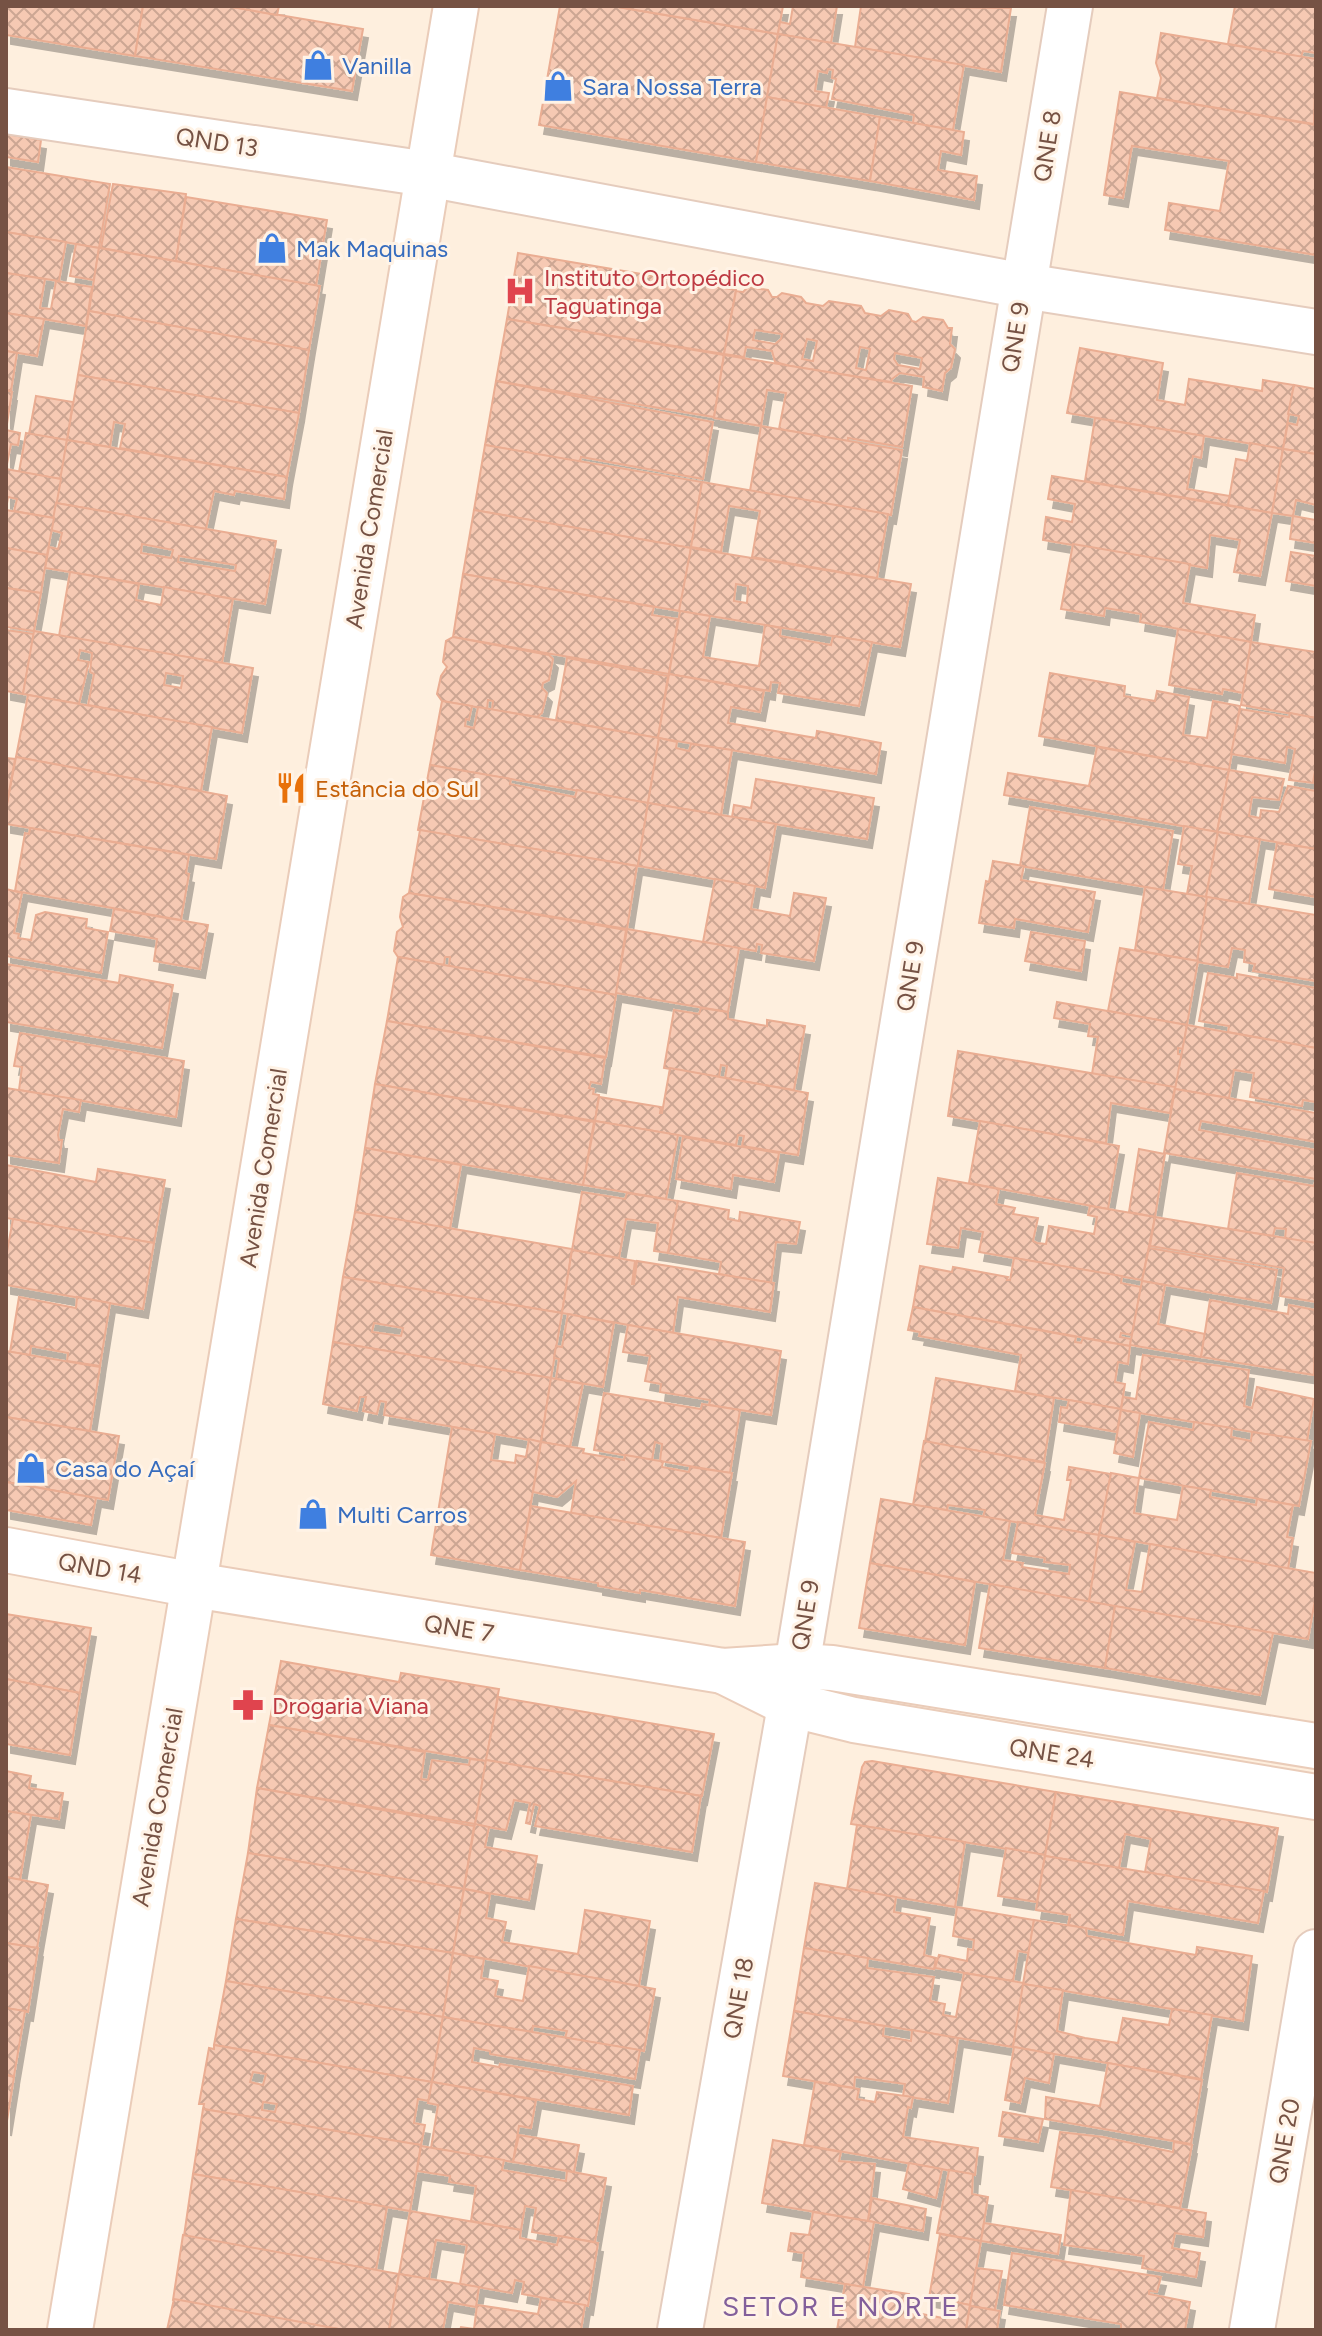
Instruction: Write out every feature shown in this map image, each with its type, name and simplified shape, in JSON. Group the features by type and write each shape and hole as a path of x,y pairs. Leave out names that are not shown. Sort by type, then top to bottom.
{"street":[{"name":"Avenida Comercial","path":"70,2330 456,6"},
{"name":"QNE 8","path":"1024,286 1070,6"},
{"name":"QND 13","path":"6,111 427,174 1024,286 1316,332"},
{"name":"QNE 9","path":"793,1685 1024,286"},
{"name":"QND 14","path":"6,1550 194,1585"},
{"name":"QNE 7","path":"194,1585 793,1685"},
{"name":"QNE 24","path":"793,1685 880,1675 1316,1746"},
{"name":"QNE 24","path":"793,1685 886,1726 1316,1797"},
{"name":"QNE 18","path":"680,2330 793,1685"},
{"name":"QNE 20","path":"1252,2330 1316,1952"}],"building":[{"path":"6,6 143,6 135,56 6,35"},
{"path":"143,6 226,6 363,29 352,91 135,56"},
{"path":"226,6 279,6 277,15"},
{"path":"560,6 612,6 778,34 756,162 539,125"},
{"path":"612,6 783,6 778,34"},
{"path":"793,6 837,6 831,43 778,34 780,22 790,24"},
{"path":"861,6 1011,8 1001,72 855,47"},
{"path":"1235,6 1316,6 1316,53 1303,51 1301,57 1228,44"},
{"path":"1161,33 1316,59 1314,124 1157,98 1161,78 1156,63"},
{"path":"778,34 964,65 953,130 913,123 914,115 832,99 836,79 832,78 833,70 828,69 827,73 818,71 815,91 829,93 826,108 767,97"},
{"path":"1120,92 1316,125 1316,255 1165,230 1169,203 1220,211 1229,161 1132,146 1123,198 1104,195"},
{"path":"767,97 880,117 870,181 756,162"},
{"path":"880,117 964,132 961,155 941,151 938,170 977,176 974,200 870,181"},
{"path":"6,134 41,140 38,162 6,157"},
{"path":"6,167 110,184 99,248 6,232"},
{"path":"113,184 186,194 176,261 101,248"},
{"path":"186,197 327,220 316,286 176,261"},
{"path":"6,232 66,242 59,281 6,273"},
{"path":"76,244 99,248 94,280 70,276"},
{"path":"99,248 320,286 309,350 89,311"},
{"path":"518,253 736,290 724,354 507,319"},
{"path":"6,273 45,279 40,308 51,309 56,281 92,287 86,326 6,313"},
{"path":"748,287 768,290 772,297 782,293 823,306 829,301 861,306 865,313 881,316 889,310 908,314 916,322 923,317 943,320 948,328 952,328 950,344 955,349 951,368 945,373 942,391 923,387 924,377 900,373 891,382 790,366 775,362 772,351 746,347 744,357 724,354 736,291 743,292","holes":["755,330 782,334 775,344 753,340","807,339 817,341 813,361 802,359","860,347 870,349 866,370 856,368","895,353 922,358 920,369 898,365 894,359"]},
{"path":"89,311 309,350 299,413 78,375"},
{"path":"6,313 44,319 37,356 6,351"},
{"path":"507,319 724,355 714,417 496,381"},
{"path":"1080,348 1163,363 1157,400 1185,405 1189,379 1262,391 1263,380 1294,385 1283,449 1067,413"},
{"path":"6,351 17,353 11,391 6,390"},
{"path":"724,355 912,386 902,447 779,429 786,393 767,390 761,426 714,418"},
{"path":"78,375 299,413 287,477 120,448 125,424 114,422 110,447 67,440"},
{"path":"496,381 713,422 703,479 581,457 580,462 485,445"},
{"path":"1294,385 1316,389 1316,454 1283,449 1288,423 1297,425 1299,416 1288,414"},
{"path":"6,390 12,392 7,424 6,424"},
{"path":"36,396 73,402 67,440 29,434"},
{"path":"1095,418 1204,436 1201,458 1193,456 1187,489 1230,496 1228,505 1085,481"},
{"path":"761,426 902,450 891,515 750,491"},
{"path":"6,430 20,433 18,445 11,444 6,469"},
{"path":"26,433 67,440 61,479 19,472"},
{"path":"67,440 287,477 284,499 214,491 206,529 56,503"},
{"path":"1250,443 1283,449 1272,513 1228,505 1236,459 1247,461"},
{"path":"485,445 702,482 691,548 474,510"},
{"path":"1283,449 1316,454 1316,505 1296,500 1293,516 1272,513"},
{"path":"6,469 61,479 54,518 14,511 17,499 8,497 6,510"},
{"path":"1052,476 1272,513 1260,576 1234,572 1240,540 1210,535 1207,568 1043,540 1046,517 1072,522 1075,504 1048,499"},
{"path":"702,482 888,514 877,578 752,557 760,511 729,506 721,552 691,547"},
{"path":"56,503 276,541 265,604 45,568 49,547 58,549 62,533 51,530","holes":["142,544 173,550 171,558 141,553","179,556 236,565 235,571 178,562"]},
{"path":"6,510 54,518 47,555 6,548"},
{"path":"474,510 691,548 680,611 463,574"},
{"path":"1293,516 1316,520 1316,543 1290,539"},
{"path":"1073,544 1190,564 1183,603 1255,615 1251,642 1140,622 1141,614 1105,608 1104,616 1061,609"},
{"path":"6,548 47,555 41,593 6,588"},
{"path":"691,548 911,584 900,647 679,611","holes":["736,584 748,586 747,603 734,601"]},
{"path":"1291,552 1316,556 1316,586 1286,581"},
{"path":"70,572 139,584 136,600 161,605 164,587 233,599 222,663 59,636"},
{"path":"463,574 654,607 652,615 678,619 669,674 453,637"},
{"path":"6,588 41,593 34,631 6,627"},
{"path":"680,611 710,616 703,657 759,666 765,625 781,628 780,636 831,645 833,636 872,642 859,706 778,693 780,683 771,682 770,691 669,674"},
{"path":"1178,629 1251,642 1243,693 1223,689 1222,694 1169,685"},
{"path":"6,630 34,634 23,694 6,691"},
{"path":"34,631 253,668 242,733 88,705 94,674 90,672 92,653 80,650 78,660 89,662 79,704 23,694","holes":["166,673 183,676 181,688 164,685"]},
{"path":"453,637 549,655 553,659 549,680 543,683 542,688 547,693 542,713 537,717 492,710 493,701 488,700 487,709 442,701 437,694 441,676 447,667 443,662 446,641"},
{"path":"1251,642 1316,652 1316,718 1241,705"},
{"path":"567,658 668,676 658,738 556,720"},
{"path":"1050,673 1125,686 1124,696 1155,701 1157,691 1189,697 1183,735 1207,738 1213,701 1240,706 1229,770 1039,736"},
{"path":"669,674 764,691 760,712 731,707 728,723 816,738 817,731 881,743 876,774 658,738"},
{"path":"28,695 212,727 201,791 16,757"},
{"path":"442,701 472,706 465,726 474,728 478,707 659,738 648,803 430,765"},
{"path":"1240,709 1316,718 1313,783 1289,780 1295,749 1287,747 1285,763 1231,754"},
{"path":"659,738 677,742 676,748 689,751 691,744 732,750 721,815 648,803"},
{"path":"1097,747 1229,770 1217,832 1004,795 1008,773 1089,786"},
{"path":"16,757 227,796 216,859 6,824"},
{"path":"6,758 15,759 6,809"},
{"path":"430,765 511,779 510,784 575,797 577,790 648,803 638,866 418,830"},
{"path":"1229,770 1284,779 1279,800 1252,797 1249,816 1260,818 1261,810 1279,812 1288,786 1316,791 1316,849 1217,832"},
{"path":"756,779 874,798 867,839 732,817 734,805 751,808"},
{"path":"648,803 776,824 765,888 638,866"},
{"path":"1030,807 1173,831 1163,890 1020,866"},
{"path":"1184,826 1218,832 1206,897 1187,894 1192,866 1178,864"},
{"path":"30,828 189,855 181,920 15,891 25,833 29,834"},
{"path":"420,830 637,866 627,929 409,893"},
{"path":"1218,832 1260,839 1249,904 1206,897"},
{"path":"1277,843 1316,849 1316,897 1269,889"},
{"path":"993,861 1024,866 1021,880 1095,892 1088,932 1015,919 1014,928 979,923 986,881 989,882"},
{"path":"715,879 755,886 751,909 790,916 794,893 826,898 814,961 761,953 762,945 757,944 756,951 703,942"},
{"path":"1145,887 1207,897 1198,961 1135,950"},
{"path":"6,889 22,893 14,933 19,934 18,938 31,940 36,915 45,912 87,919 86,928 108,932 101,973 6,956"},
{"path":"409,893 626,930 616,995 449,966 450,957 445,957 444,965 398,957 394,951 397,932 403,927 400,917 403,897"},
{"path":"1207,897 1316,915 1316,981 1253,971 1255,964 1244,962 1245,950 1232,948 1228,967 1197,962"},
{"path":"114,909 208,925 200,969 154,961 157,939 110,931"},
{"path":"627,929 739,948 728,1012 616,993"},
{"path":"1031,932 1085,941 1081,971 1025,961"},
{"path":"1120,948 1198,961 1187,1025 1108,1011"},
{"path":"398,957 616,995 606,1057 387,1021"},
{"path":"6,964 119,983 120,975 173,985 162,1048 6,1022"},
{"path":"1208,973 1237,978 1237,974 1316,988 1316,1048 1228,1032 1229,1026 1199,1021"},
{"path":"1057,1002 1187,1025 1183,1049 1178,1048 1178,1054 1183,1055 1177,1088 1092,1074 1098,1037 1088,1036 1090,1024 1054,1018"},
{"path":"701,1008 728,1012 728,1019 767,1026 767,1020 805,1026 794,1090 725,1078 727,1066 721,1065 719,1077 664,1068 674,1010 699,1014"},
{"path":"387,1021 605,1058 601,1084 591,1082 589,1088 594,1089 593,1094 599,1095 595,1121 375,1084"},
{"path":"1187,1025 1316,1048 1316,1102 1303,1100 1302,1106 1250,1097 1254,1073 1234,1070 1229,1098 1175,1089"},
{"path":"20,1033 184,1061 176,1117 19,1090 22,1067 14,1066"},
{"path":"958,1051 1175,1087 1170,1113 1111,1103 1106,1143 948,1116"},
{"path":"670,1068 808,1093 798,1155 742,1146 744,1136 738,1135 736,1145 595,1121 599,1097 661,1107 662,1113"},
{"path":"375,1084 594,1122 583,1185 365,1148"},
{"path":"6,1088 81,1100 79,1112 63,1109 58,1135 62,1140 59,1163 6,1155"},
{"path":"1175,1089 1316,1113 1316,1142 1201,1121 1199,1130 1316,1150 1316,1179 1164,1153"},
{"path":"595,1121 678,1135 666,1199 583,1185"},
{"path":"980,1121 1119,1146 1108,1209 969,1183"},
{"path":"683,1137 779,1153 774,1182 733,1175 731,1189 676,1179"},
{"path":"365,1148 461,1165 450,1229 355,1212"},
{"path":"1139,1149 1165,1154 1155,1217 1129,1212"},
{"path":"6,1165 96,1182 98,1169 165,1180 154,1243 6,1218"},
{"path":"1237,1173 1314,1186 1316,1179 1316,1243 1285,1239 1286,1229 1275,1228 1273,1236 1228,1229"},
{"path":"938,1178 999,1189 996,1204 1015,1208 1013,1214 1038,1218 1033,1241 1037,1243 1046,1244 1049,1226 1094,1234 1097,1217 1088,1215 1090,1206 1155,1217 1142,1280 979,1252 983,1232 961,1228 958,1248 927,1244"},
{"path":"582,1192 625,1199 627,1193 678,1201 668,1253 654,1251 658,1223 626,1219 619,1258 572,1250"},
{"path":"678,1201 729,1210 728,1219 739,1221 740,1212 800,1222 796,1244 776,1242 771,1283 719,1274 721,1262 668,1253"},
{"path":"355,1212 572,1249 562,1313 343,1277"},
{"path":"1155,1217 1316,1243 1316,1302 1280,1296 1284,1268 1150,1246"},
{"path":"13,1219 154,1243 143,1309 6,1285 6,1257"},
{"path":"1149,1248 1277,1270 1271,1303 1142,1281"},
{"path":"572,1250 635,1261 632,1284 637,1261 774,1283 770,1312 678,1297 673,1333 562,1313"},
{"path":"1014,1258 1122,1276 1121,1283 1141,1287 1132,1335 1121,1333 1120,1337 1131,1339 1130,1346 913,1307 920,1266 952,1272 953,1267 1008,1277 1007,1280 1010,1280"},
{"path":"343,1277 562,1313 551,1378 333,1342","holes":["374,1323 403,1328 401,1336 372,1332"]},
{"path":"1142,1281 1165,1285 1158,1324 1205,1334 1201,1357 1130,1345"},
{"path":"19,1297 76,1308 77,1297 110,1303 100,1366 67,1361 68,1353 31,1346 30,1355 10,1352"},
{"path":"1210,1300 1288,1314 1289,1305 1316,1310 1314,1375 1201,1357"},
{"path":"913,1307 1076,1337 1075,1342 1081,1343 1083,1338 1130,1346 1128,1364 1118,1362 1115,1382 1125,1384 1121,1409 1015,1391 1021,1355 919,1336 920,1332 908,1330"},
{"path":"568,1314 614,1323 603,1387 556,1379 559,1359 554,1358 556,1346 562,1347"},
{"path":"628,1325 781,1351 771,1415 709,1405 710,1400 660,1392 661,1384 645,1381 650,1356 623,1352"},
{"path":"333,1342 551,1378 541,1442 384,1415 386,1402 380,1401 377,1414 363,1411 366,1397 360,1397 357,1411 323,1404"},
{"path":"6,1351 100,1367 90,1431 6,1417"},
{"path":"1143,1355 1249,1370 1244,1406 1252,1408 1257,1387 1314,1399 1307,1441 1121,1410 1123,1397 1136,1399"},
{"path":"551,1378 583,1384 570,1447 541,1442"},
{"path":"936,1378 1054,1398 1044,1462 925,1442"},
{"path":"604,1393 701,1409 702,1404 740,1410 730,1473 660,1461 662,1444 655,1442 652,1460 594,1450"},
{"path":"1069,1400 1121,1409 1117,1432 1059,1422 1061,1407 1067,1408"},
{"path":"1121,1410 1140,1413 1133,1457 1114,1453"},
{"path":"6,1417 119,1436 108,1500 6,1482"},
{"path":"1149,1422 1193,1430 1194,1422 1232,1428 1231,1437 1251,1441 1252,1432 1311,1441 1299,1506 1139,1478"},
{"path":"452,1427 495,1434 491,1460 515,1463 516,1455 526,1457 529,1439 541,1442 520,1570 431,1555"},
{"path":"924,1441 1045,1463 1035,1515 1064,1520 1071,1480 1067,1480 1069,1467 1111,1474 1099,1535 983,1517 985,1510 948,1505 947,1510 913,1505"},
{"path":"541,1442 624,1460 625,1455 660,1461 663,1462 662,1467 689,1472 690,1467 732,1473 721,1538 571,1513 576,1481 557,1497 533,1492"},
{"path":"1111,1473 1139,1478 1134,1513 1177,1520 1183,1486 1211,1490 1210,1497 1256,1505 1257,1499 1293,1505 1287,1537 1293,1538 1288,1569 1099,1535"},
{"path":"6,1482 96,1498 91,1525 6,1510"},
{"path":"881,1499 1010,1521 1003,1560 1023,1563 1022,1567 1069,1574 1070,1565 1012,1553 1018,1522 1099,1535 1089,1602 870,1563"},
{"path":"531,1506 745,1542 735,1606 598,1586 598,1583 520,1570"},
{"path":"1099,1535 1135,1542 1126,1590 1142,1592 1150,1544 1316,1573 1316,1595 1308,1639 1089,1602"},
{"path":"870,1563 975,1582 965,1645 859,1628"},
{"path":"990,1584 1115,1606 1105,1668 979,1648"},
{"path":"1115,1606 1273,1633 1260,1695 1105,1668"},
{"path":"6,1614 91,1628 80,1693 6,1679"},
{"path":"281,1661 399,1682 401,1673 499,1689 486,1761 269,1725"},
{"path":"6,1679 80,1693 70,1755 6,1744"},
{"path":"498,1697 714,1734 702,1796 486,1760"},
{"path":"269,1725 425,1752 421,1779 428,1780 432,1760 469,1765 470,1759 486,1761 475,1824 257,1788"},
{"path":"486,1760 701,1796 692,1852 535,1826 540,1806 534,1804 530,1824 526,1823 530,1803 514,1800 506,1830 475,1825"},
{"path":"865,1762 1056,1792 1045,1855 851,1824 862,1767"},
{"path":"6,1771 31,1776 29,1788 63,1793 59,1819 6,1811"},
{"path":"257,1788 474,1826 464,1889 248,1853"},
{"path":"1056,1792 1278,1828 1267,1892 1145,1872 1151,1839 1125,1834 1119,1868 1045,1856"},
{"path":"6,1811 31,1815 20,1880 6,1877"},
{"path":"475,1824 489,1827 485,1847 537,1856 529,1900 464,1889"},
{"path":"857,1825 965,1842 955,1907 847,1889"},
{"path":"1006,1848 1045,1855 1037,1902 998,1896"},
{"path":"248,1853 464,1889 453,1953 236,1919"},
{"path":"1045,1856 1264,1891 1258,1923 1128,1901 1123,1935 1068,1925 1070,1915 1036,1910"},
{"path":"6,1877 48,1885 37,1948 6,1943"},
{"path":"815,1883 896,1897 894,1912 930,1918 924,1955 936,1958 934,1969 804,1948"},
{"path":"464,1889 490,1894 486,1918 506,1922 502,1942 578,1954 585,1910 650,1921 639,1986 453,1953"},
{"path":"957,1907 1034,1920 1029,1953 1018,1951 1013,1981 935,1968 939,1955 967,1961 968,1949 973,1950 974,1940 953,1936"},
{"path":"236,1919 453,1953 443,2017 226,1981"},
{"path":"1034,1920 1086,1928 1087,1936 1196,1955 1197,1947 1252,1956 1243,2021 1023,1984"},
{"path":"6,1943 38,1948 28,2012 6,2008"},
{"path":"804,1948 868,1958 867,1968 934,1977 930,2001 945,2004 943,2015 956,2017 964,1973 1024,1983 1013,2047 794,2011"},
{"path":"453,1953 484,1959 481,1978 498,1981 495,1996 523,2001 529,1966 655,1989 644,2051 565,2038 567,2031 533,2026 532,2032 443,2017"},
{"path":"226,1981 443,2017 432,2082 214,2045"},
{"path":"1023,1984 1063,1990 1057,2031 1085,2038 1118,2043 1123,2018 1169,2025 1172,2009 1212,2015 1201,2079 1013,2047"},
{"path":"6,2008 25,2011 14,2076 6,2075"},
{"path":"794,2011 884,2026 883,2036 911,2041 912,2030 958,2038 948,2103 903,2096 905,2084 855,2077 854,2088 783,2076"},
{"path":"443,2017 640,2050 635,2079 490,2054 490,2051 474,2048 472,2062 633,2086 629,2115 432,2082"},
{"path":"214,2045 432,2082 429,2101 418,2099 414,2123 425,2125 421,2145 203,2109 204,2104 199,2104 209,2048 214,2049","holes":["253,2072 266,2074 263,2085 250,2082","263,2102 277,2104 275,2112 262,2110"]},
{"path":"1014,2047 1054,2054 1049,2083 1025,2078 1020,2103 1005,2100"},
{"path":"1108,2063 1202,2080 1191,2144 1045,2119 1046,2097 1100,2106"},
{"path":"6,2075 14,2077 6,2127"},
{"path":"432,2082 536,2100 531,2128 519,2126 513,2162 431,2148 438,2105 428,2103"},
{"path":"815,2082 859,2089 857,2099 875,2102 877,2092 913,2097 911,2108 908,2107 903,2137 978,2148 975,2175 804,2145"},
{"path":"203,2109 421,2145 410,2211 193,2174"},
{"path":"1003,2112 1043,2119 1038,2142 999,2136"},
{"path":"1060,2132 1103,2137 1173,2152 1174,2142 1192,2145 1180,2208 1051,2187"},
{"path":"519,2135 579,2145 574,2172 513,2162"},
{"path":"773,2140 841,2152 839,2161 875,2164 868,2221 762,2203"},
{"path":"421,2146 504,2160 502,2170 566,2181 567,2171 606,2178 595,2242 532,2232 536,2208 525,2206 521,2230 471,2221 476,2186 449,2182 450,2176 417,2171"},
{"path":"909,2163 942,2169 936,2198 903,2189"},
{"path":"949,2170 973,2174 972,2194 988,2197 981,2241 937,2233"},
{"path":"193,2174 387,2207 376,2270 184,2236"},
{"path":"1071,2190 1206,2213 1203,2237 1175,2233 1172,2248 1200,2253 1196,2277 1142,2268 1144,2256 1064,2245"},
{"path":"872,2198 926,2209 923,2231 868,2221"},
{"path":"410,2211 521,2230 520,2238 557,2245 559,2236 598,2243 588,2306 522,2294 524,2282 515,2280 512,2293 460,2284 467,2245 436,2240 429,2279 399,2274"},
{"path":"813,2212 874,2222 863,2287 801,2277 804,2253 788,2251 791,2233 809,2235"},
{"path":"984,2223 1061,2235 1058,2254 981,2241"},
{"path":"940,2234 981,2241 970,2305 929,2298"},
{"path":"183,2235 399,2274 389,2330 344,2330 173,2300"},
{"path":"1012,2253 1161,2277 1157,2292 1149,2291 1149,2294 1190,2302 1185,2330 1121,2330 1121,2324 1004,2305"},
{"path":"976,2268 1002,2271 995,2310 970,2306"},
{"path":"399,2274 479,2287 476,2307 448,2302 443,2330 389,2330"},
{"path":"845,2284 909,2294 906,2311 943,2318 946,2300 970,2305 966,2330 837,2330"},
{"path":"541,2298 585,2305 581,2330 460,2330 461,2327 474,2329 477,2305 538,2314"},
{"path":"174,2299 268,2316 344,2330 167,2330"},
{"path":"970,2306 1000,2311 997,2330 966,2330"}],"place":[{"name":"Vanilla","path":"318,65"},
{"name":"Sara Nossa Terra","path":"558,86"},
{"name":"Mak Maquinas","path":"272,248"},
{"name":"Instituto Ortopédico Taguatinga","path":"520,291"},
{"name":"Estância do Sul","path":"291,788"},
{"name":"Casa do Açaí","path":"31,1468"},
{"name":"Multi Carros","path":"313,1514"},
{"name":"Drogaria Viana","path":"248,1705"}],"district":[{"name":"SETOR E NORTE","path":"841,2306"}]}
